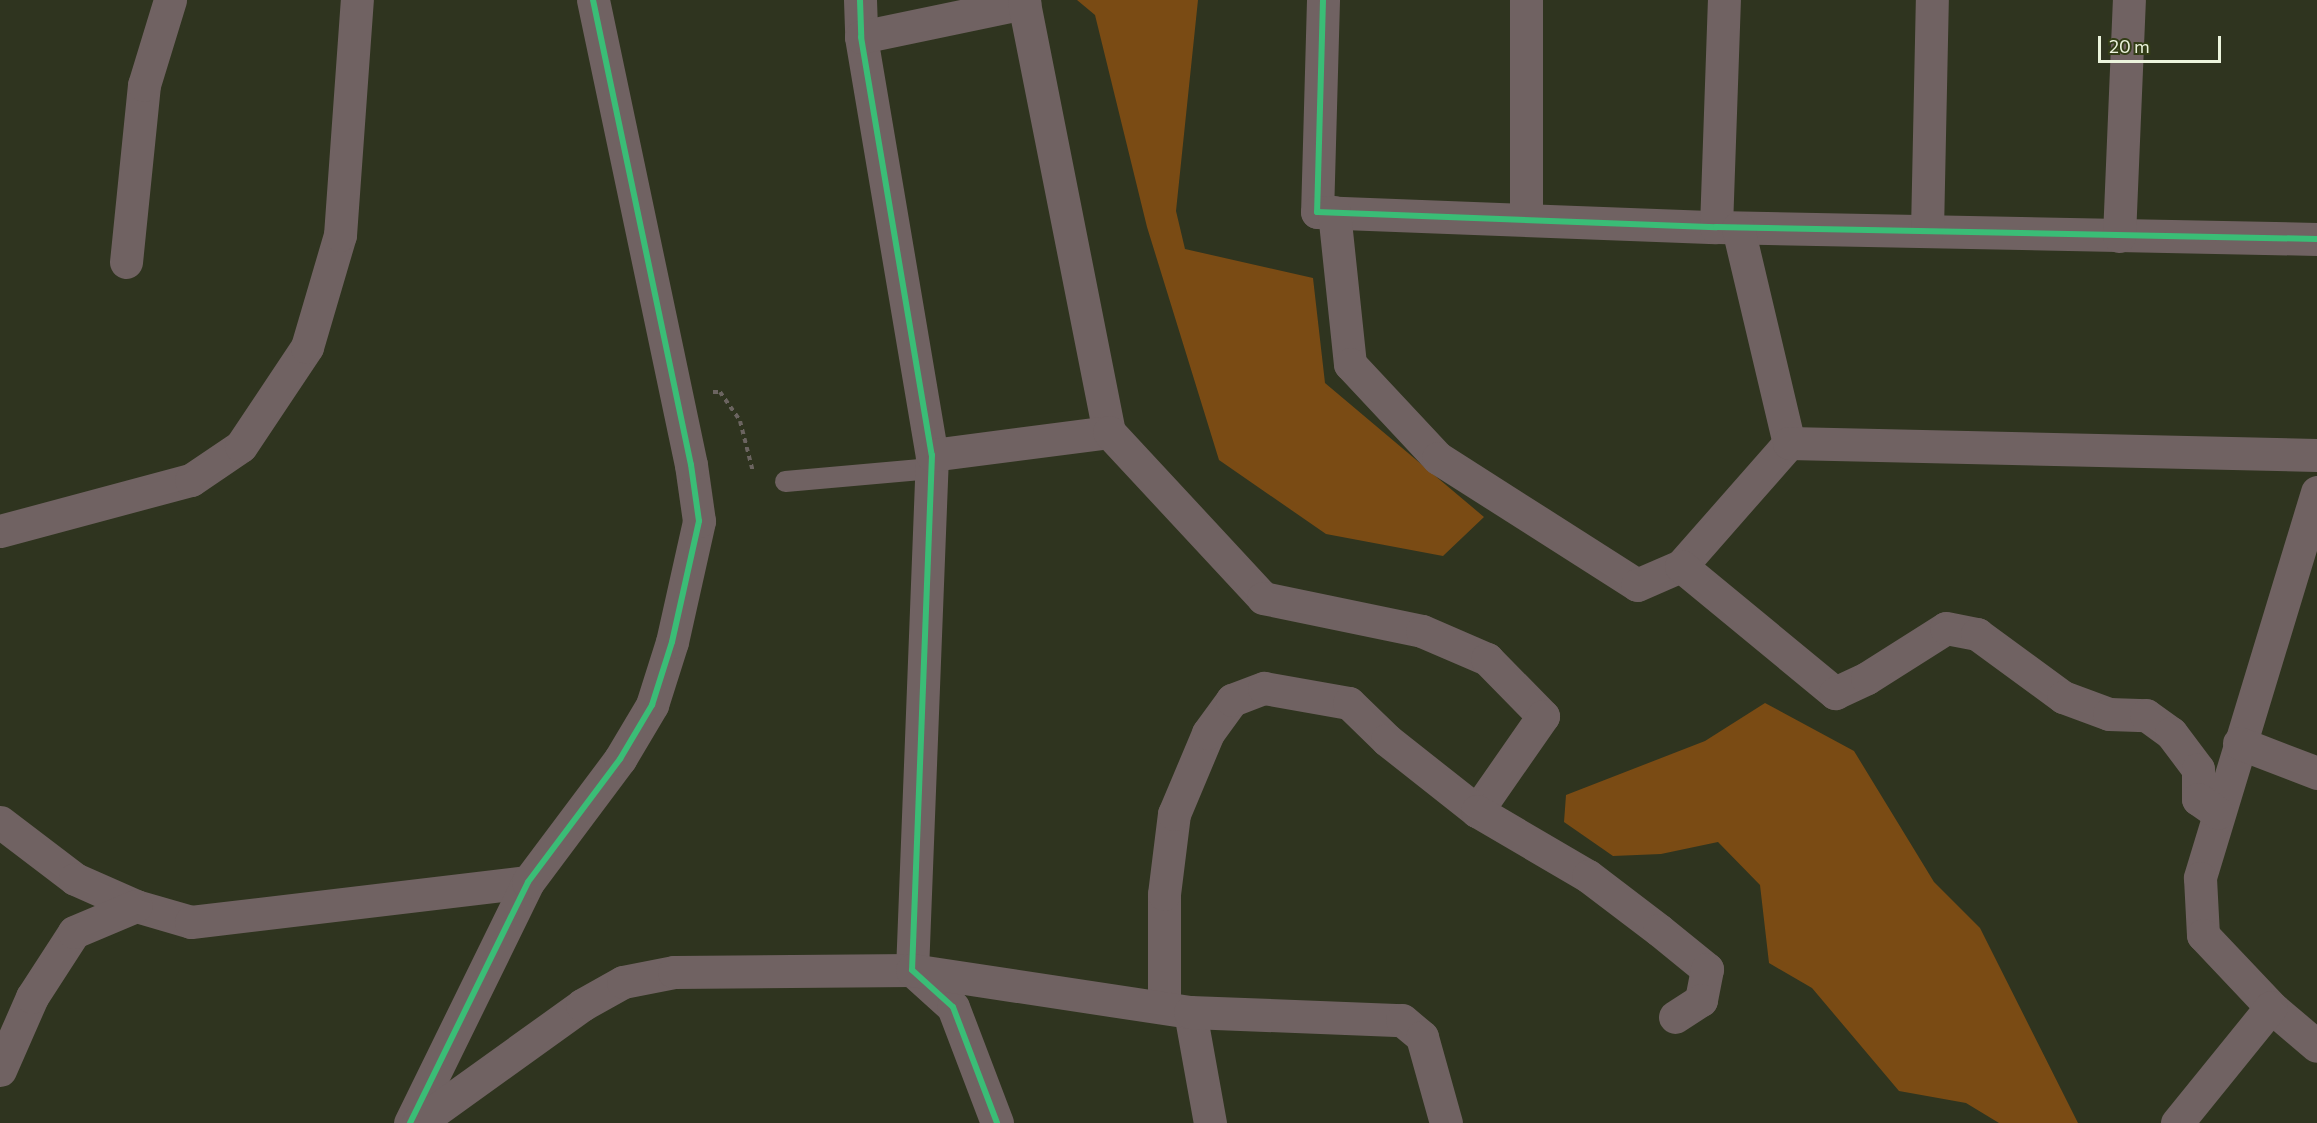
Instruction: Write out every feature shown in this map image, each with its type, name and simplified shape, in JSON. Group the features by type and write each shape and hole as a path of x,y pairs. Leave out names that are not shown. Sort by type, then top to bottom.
{"street":[{"path":"126,261 144,85 170,0"},
{"path":"0,531 191,480 241,446 307,347 340,235 357,0"},
{"path":"410,1123 528,882 620,759 652,705 665,663 699,521 677,395 593,0"},
{"path":"860,0 861,37 932,461 912,970"},
{"path":"1323,0 1317,212 1727,227 2317,239"},
{"path":"1526,0 1526,219"},
{"path":"1724,0 1727,227 1789,443"},
{"path":"1927,231 1932,0"},
{"path":"2119,236 2129,0"},
{"path":"861,37 1024,3 1109,432 1263,598 1422,631 1487,659 1542,716 1477,810"},
{"path":"1334,212 1350,364 1438,458 1637,585 1681,566 1789,443"},
{"path":"932,461 1109,432"},
{"path":"1789,443 2317,455"},
{"path":"2317,492 2239,743 2200,878 2203,935 2271,1007 2317,1046"},
{"path":"1681,566 1835,693 1867,678 1946,628 1977,634 2063,697 2109,714 2146,715 2171,733 2198,770 2198,799 2218,813"},
{"path":"1210,1123 1177,1010 1164,894 1174,814 1208,733 1232,700 1264,688 1349,703 1387,740 1477,810 1588,876 1707,969 1701,1000 1675,1017"},
{"path":"2239,743 2317,772"},
{"path":"0,822 75,879 136,906 191,922 528,882"},
{"path":"0,1070 32,997 74,932 136,906"},
{"path":"912,970 953,1007 997,1123"},
{"path":"418,1123 582,1005 623,982 674,972 912,970 1177,1010 1402,1020 1422,1037 1446,1123"},
{"path":"2177,1123 2271,1007"}],"lane":[{"path":"785,481 932,461"}],"path":[{"path":"677,395 720,392 740,421 756,483 785,481"}],"shaded area":[{"path":"1077,0 1198,0 1176,211 1185,249 1313,278 1325,383 1484,517 1443,556 1326,534 1219,460 1147,227 1095,15"},
{"path":"1765,703 1854,751 1934,882 1980,928 2078,1123 1999,1123 1966,1103 1899,1091 1812,988 1769,963 1760,885 1718,842 1661,854 1613,856 1564,822 1566,795 1705,741"}],"cycle path":[{"path":"410,1123 528,882 620,759 652,705 672,642 699,521 691,465 593,0"},
{"path":"860,0 861,37 932,455 912,970 953,1007 997,1123"},
{"path":"1323,0 1317,212 1716,227 2317,239"}]}
